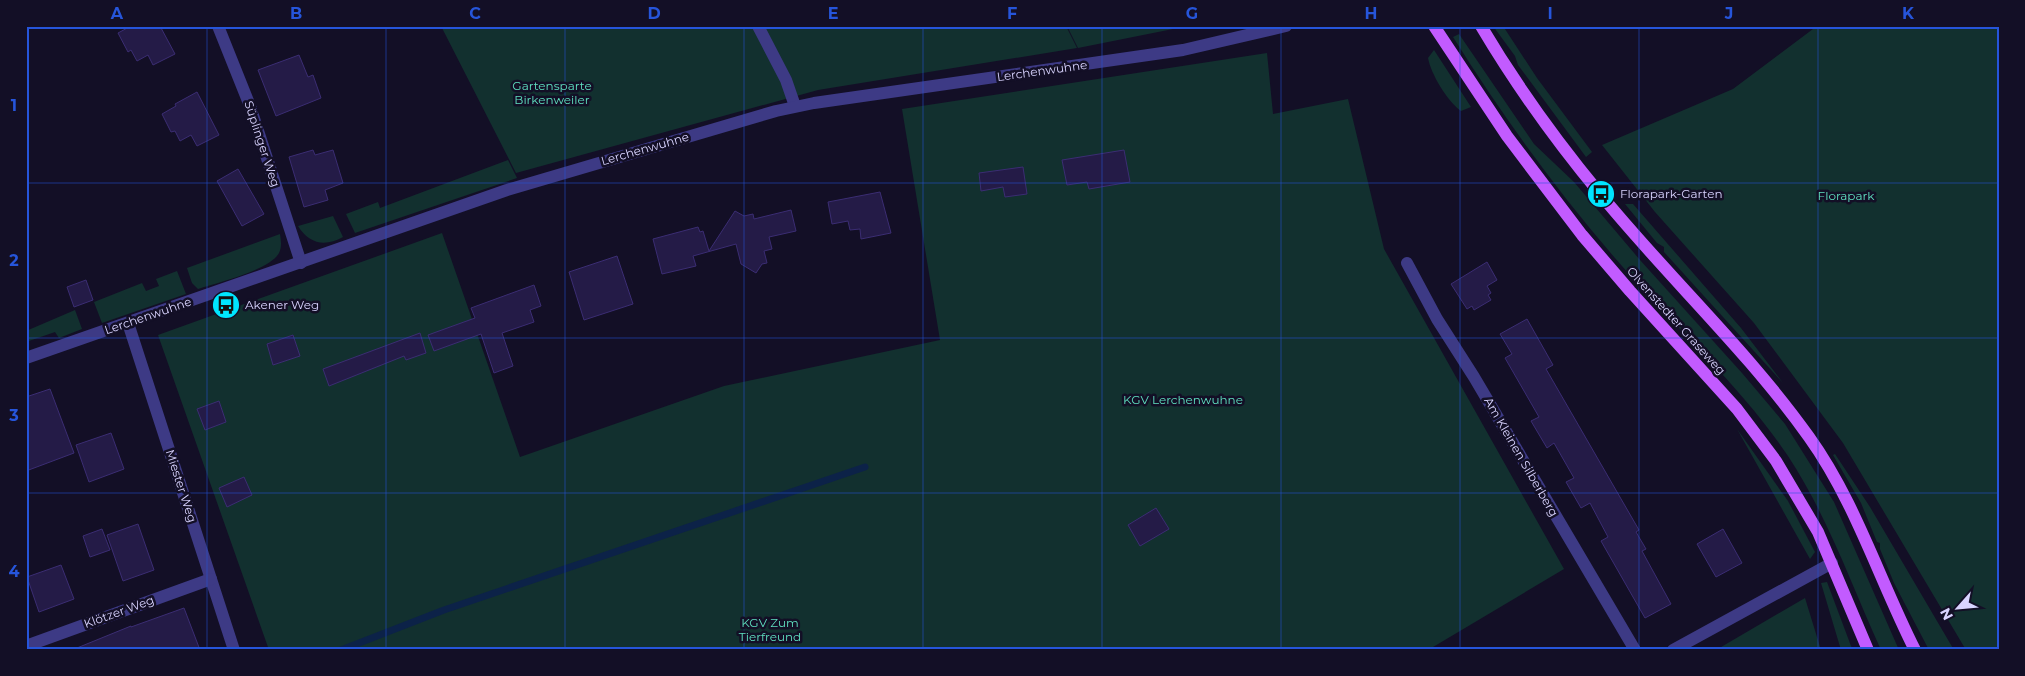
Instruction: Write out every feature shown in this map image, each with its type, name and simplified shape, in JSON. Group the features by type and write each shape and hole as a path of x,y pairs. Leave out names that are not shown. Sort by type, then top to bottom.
{"main road":[{"name":"Olvenstedter Graseweg","path":"1434,26 1507,136 1582,235 1737,409 1761,440 1803,504 1832,563 1868,650"},
{"path":"1481,26 1534,106 1601,194 1756,370 1809,437 1850,508 1915,650"}],"street":[{"name":"Süplinger Weg","path":"218,26 250,106 300,263"},
{"path":"758,26 786,80 794,106"},
{"name":"Lerchenwuhne","path":"26,358 507,190 794,106 1183,50 1286,26"},
{"name":"Am Kleinen Silberberg","path":"1407,263 1437,319 1474,377 1635,650"},
{"name":"Miester Weg","path":"128,323 234,650"},
{"path":"1673,650 1832,563"},
{"name":"Klötzer Weg","path":"26,646 211,579"}],"green space":[{"name":"Gartensparte Birkenweiler","path":"441,26 1066,26 1077,48 818,90 516,173"},
{"path":"1067,26 1188,26 1078,48"},
{"path":"1493,26 1503,26 1537,78 1592,152 1586,157 1518,65 1515,56"},
{"name":"Florapark","path":"1817,26 1999,26 1999,650 1966,650 1843,443 1754,323 1655,212 1602,145 1733,89"},
{"path":"1459,34 1534,144 1574,182 1640,260 1742,373 1785,424 1834,502 1899,650 1881,650 1827,527 1788,456 1752,408 1712,362 1629,274 1558,189 1514,129 1453,37"},
{"path":"1434,50 1471,107 1461,111 1450,101 1440,87 1432,72 1428,58"},
{"name":"KGV Lerchenwuhne","path":"1267,53 1273,114 1348,99 1384,249 1564,569 1428,650 269,650 158,335 442,233 520,457 724,386 940,340 902,109"},
{"path":"508,160 517,178 355,233 346,214 378,202 380,208"},
{"path":"1625,204 1633,204 1741,328 1783,383 1664,252 1664,247 1657,243"},
{"path":"333,216 343,237 330,242 324,243 312,240 298,226"},
{"path":"280,234 281,246 279,253 265,265 242,275 198,289 192,283 187,268"},
{"path":"177,271 186,294 102,323 94,302 142,283 146,291 159,286 156,279"},
{"path":"75,310 82,329 59,338 55,332 26,342 26,331"},
{"path":"1737,429 1788,501 1815,552 1810,559"},
{"path":"1835,454 1870,507 1954,650 1929,650 1894,583 1880,549 1880,543 1877,542 1861,503 1833,455"},
{"path":"1827,582 1853,650 1841,650 1821,583"},
{"path":"1805,598 1821,650 1716,650"}],"building":[{"path":"131,26 160,26 175,54 153,65 148,55 137,61 131,50 128,52 118,33"},
{"path":"299,55 308,77 313,75 321,98 276,116 258,70"},
{"path":"197,92 219,135 197,146 191,135 180,141 175,131 171,132 162,114 176,106 175,104"},
{"path":"313,150 315,155 333,150 343,183 325,190 328,200 304,207 289,157"},
{"path":"1124,150 1130,182 1089,189 1087,182 1067,185 1062,160"},
{"path":"1023,167 1027,194 1005,197 1003,187 981,191 979,173"},
{"path":"238,169 264,214 242,226 217,181"},
{"path":"880,192 891,233 861,239 860,229 850,230 848,221 832,224 828,202"},
{"path":"791,210 796,231 769,237 772,249 764,251 767,263 762,264 756,273 741,264 736,244 693,256 696,266 662,274 653,239 698,227 700,232 703,231 709,251 735,211 744,216 753,214 754,219"},
{"path":"617,256 633,304 584,320 569,272"},
{"path":"1487,262 1497,280 1487,286 1491,293 1488,295 1491,300 1474,310 1472,306 1467,309 1451,284"},
{"path":"86,280 93,300 74,307 67,287"},
{"path":"534,285 541,306 530,310 534,322 502,333 513,366 494,373 481,334 434,351 428,335 475,318 471,308"},
{"path":"1527,319 1553,365 1546,369 1639,530 1636,532 1646,549 1642,551 1671,604 1645,618 1601,541 1608,537 1590,503 1581,508 1566,482 1574,478 1554,443 1547,448 1531,421 1539,417 1505,358 1512,354 1500,334"},
{"path":"420,333 426,353 406,360 404,356 329,386 323,369"},
{"path":"293,335 300,356 273,365 267,344"},
{"path":"50,389 74,453 26,471 26,397"},
{"path":"219,401 226,422 205,430 197,409"},
{"path":"111,433 124,469 89,482 76,445"},
{"path":"244,477 252,495 227,507 219,488"},
{"path":"1156,508 1169,529 1140,546 1128,525"},
{"path":"138,524 154,570 123,581 107,535"},
{"path":"102,529 110,550 90,557 83,536"},
{"path":"1723,529 1742,563 1716,577 1697,544"},
{"path":"61,565 74,599 39,612 27,577"},
{"path":"184,608 200,650 72,650 131,626"}],"waterway":[{"path":"341,650 444,610 865,467"}],"place":[{"name":"Florapark-Garten","path":"1601,194"},
{"name":"Akener Weg","path":"226,305"}],"park label":[{"name":"KGV Zum Tierfreund","path":"770,630"}]}
